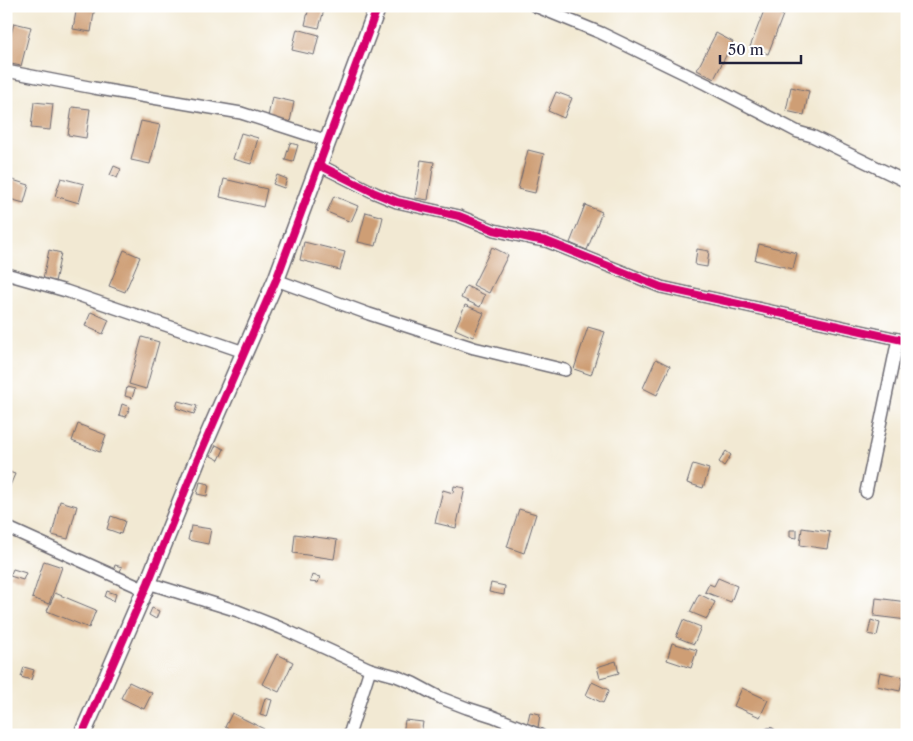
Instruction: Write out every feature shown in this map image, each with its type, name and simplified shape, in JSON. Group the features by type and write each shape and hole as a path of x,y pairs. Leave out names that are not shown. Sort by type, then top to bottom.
{"street":[{"path":"82,735 148,584 197,461 276,280 378,6"},
{"path":"535,6 601,33 706,84 798,132 812,136 907,182"},
{"path":"6,71 241,113 328,141"},
{"path":"319,165 375,193 398,202 459,216 494,230 546,241 661,286 903,340 866,492"},
{"path":"6,274 66,291 244,352"},
{"path":"276,280 369,314 474,348 564,370"},
{"path":"6,526 141,588 148,584 238,611 281,628 370,669 396,676 441,698 540,735"},
{"path":"349,735 370,669"}],"building":[{"path":"77,6 95,6 91,32 73,29"},
{"path":"549,6 569,6 566,16"},
{"path":"309,7 324,10 319,28 305,25"},
{"path":"765,8 783,15 768,54 750,47"},
{"path":"14,23 31,27 21,66 6,63 6,53"},
{"path":"297,29 319,35 314,55 292,50"},
{"path":"716,33 733,42 714,79 697,70"},
{"path":"791,87 809,91 804,115 786,111"},
{"path":"556,92 572,98 564,118 548,111"},
{"path":"272,97 294,102 290,122 268,117"},
{"path":"34,102 53,104 50,130 31,128"},
{"path":"72,107 90,109 86,138 68,135"},
{"path":"141,121 160,125 150,164 131,160"},
{"path":"241,133 258,138 251,164 233,159"},
{"path":"290,143 298,145 293,162 285,160"},
{"path":"528,150 544,154 535,193 518,189"},
{"path":"421,160 434,162 428,200 415,198"},
{"path":"114,166 121,169 117,178 110,175"},
{"path":"277,175 287,179 284,188 273,184"},
{"path":"6,178 29,185 24,203 6,198"},
{"path":"61,178 84,184 79,203 55,196"},
{"path":"224,179 267,189 263,207 220,197"},
{"path":"334,196 358,206 351,222 327,212"},
{"path":"585,205 602,212 587,250 570,243"},
{"path":"366,212 383,217 376,246 358,242"},
{"path":"304,242 345,252 340,270 300,260"},
{"path":"759,244 797,253 793,269 755,260"},
{"path":"492,247 508,255 489,293 473,285"},
{"path":"697,249 709,251 707,267 695,265"},
{"path":"49,250 61,253 55,282 43,279"},
{"path":"124,250 140,257 125,292 109,286"},
{"path":"466,286 485,295 480,307 461,298"},
{"path":"465,305 484,313 473,337 455,329"},
{"path":"91,312 109,320 103,334 85,326"},
{"path":"588,327 605,332 591,375 574,369"},
{"path":"142,337 159,342 146,389 129,384"},
{"path":"656,359 670,366 657,395 643,388"},
{"path":"127,387 135,389 132,398 125,396"},
{"path":"178,401 197,406 194,414 176,408"},
{"path":"122,404 130,407 126,417 119,415"},
{"path":"78,424 106,435 100,452 72,441"},
{"path":"216,445 224,449 219,460 211,456"},
{"path":"726,451 731,455 724,466 719,462"},
{"path":"693,464 709,469 703,488 687,483"},
{"path":"6,471 15,474 6,495"},
{"path":"200,482 209,484 207,496 197,494"},
{"path":"454,486 465,488 456,528 435,523 443,490 453,493"},
{"path":"60,501 77,506 68,539 52,535"},
{"path":"519,509 536,514 524,553 507,547"},
{"path":"111,516 125,521 121,534 107,529"},
{"path":"191,526 211,529 208,544 188,540"},
{"path":"802,528 830,532 827,549 800,545"},
{"path":"790,530 797,530 797,538 790,537"},
{"path":"295,534 337,540 334,559 293,553"},
{"path":"44,561 62,567 49,604 32,598"},
{"path":"115,565 122,567 119,574 113,572"},
{"path":"13,569 26,573 23,580 10,576"},
{"path":"312,575 320,577 318,583 310,582"},
{"path":"718,578 737,586 731,602 705,592 709,584 714,586"},
{"path":"491,583 505,586 504,595 489,592"},
{"path":"107,591 116,594 114,601 105,597"},
{"path":"55,593 96,610 89,628 47,611"},
{"path":"699,594 715,602 707,619 690,612"},
{"path":"876,598 907,602 907,620 874,616"},
{"path":"152,608 159,611 156,619 149,615"},
{"path":"683,620 701,627 694,644 676,637"},
{"path":"871,620 880,623 877,636 868,634"},
{"path":"672,643 697,650 691,668 667,660"},
{"path":"277,654 293,662 279,692 262,684"},
{"path":"616,661 619,673 600,678 597,667"},
{"path":"24,667 34,670 31,680 21,677"},
{"path":"880,672 903,677 900,691 877,686"},
{"path":"129,682 152,693 144,709 121,698"},
{"path":"592,682 609,690 603,703 586,695"},
{"path":"742,688 768,700 760,717 734,706"},
{"path":"265,698 272,700 267,717 260,715"},
{"path":"530,712 540,714 538,728 527,725"},
{"path":"232,713 264,729 261,735 240,735 225,727"},
{"path":"405,720 423,722 421,735 403,735"}],"cycle path":[{"path":"82,735 148,583 197,461 276,280 378,6"},
{"path":"319,165 397,202 459,216 494,230 546,241 661,287 907,341"}]}
